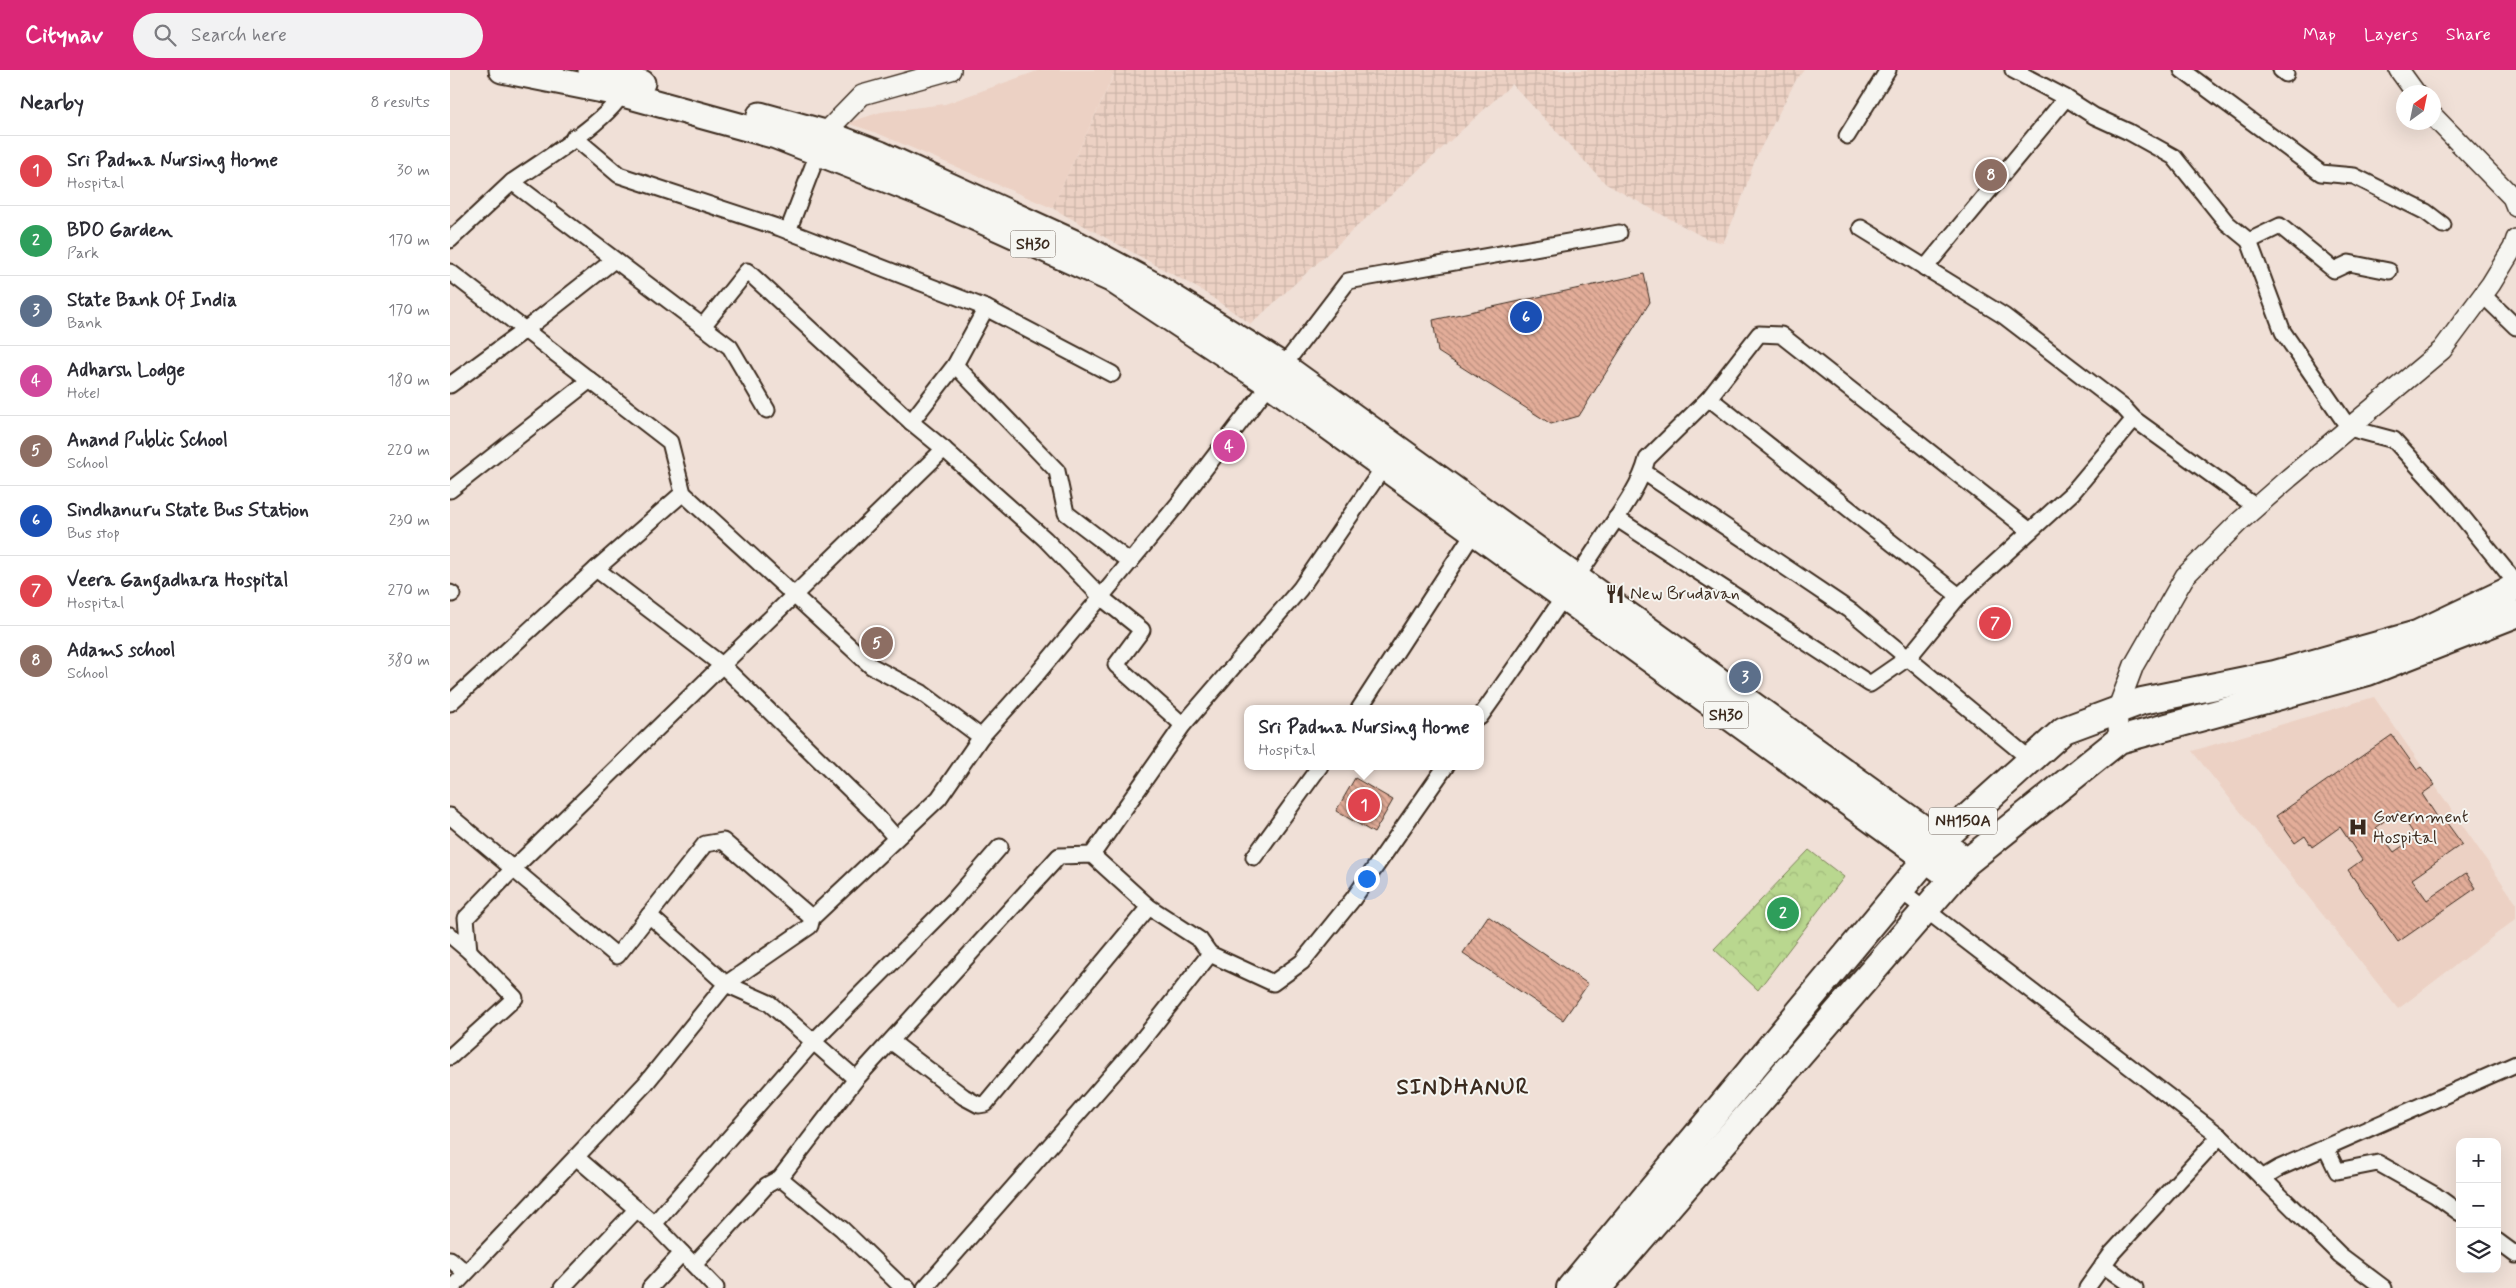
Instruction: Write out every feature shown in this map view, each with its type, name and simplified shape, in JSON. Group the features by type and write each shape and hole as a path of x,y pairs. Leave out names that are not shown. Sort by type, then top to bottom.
{"highway":[{"name":"NH150A","path":"1570,1288 1933,851 2064,730 2142,701 2275,674 2417,634 2516,587"},
{"name":"NH150A","path":"1598,1288 1925,909 1960,871 2119,740 2368,672 2516,614"}],"main road":[{"path":"502,70 613,77 821,143 880,154 1079,245 1150,283 1570,588"},
{"name":"SH30","path":"1278,376 1383,468 1474,532 1570,588 1960,871"}],"street":[{"path":"788,231 821,143 862,95 951,70"},
{"path":"1847,136 1888,70"},
{"path":"2013,70 2066,98 2094,116 2129,132 2174,157 2227,223 2249,241 2283,332 2349,428 2394,440 2448,499 2516,582"},
{"path":"2182,70 2321,173 2354,176 2426,212 2443,225"},
{"path":"2399,70 2410,85"},
{"path":"450,240 512,182 600,119 613,77"},
{"path":"1925,268 2066,98"},
{"path":"2441,124 2512,196 2516,207"},
{"path":"574,138 619,175 788,231 986,308 1112,374"},
{"path":"512,182 730,347 767,410"},
{"path":"2249,241 2280,226 2334,270 2349,262 2389,271"},
{"path":"1861,228 2004,316 2124,408 2134,419 2256,507"},
{"path":"452,1288 465,1272 646,1083 726,984 810,926 812,918 939,798 981,737 1102,598 1178,504 1278,376 1348,281 1619,233"},
{"path":"2119,740 2117,710 2134,665 2185,576 2256,507 2442,350 2483,295 2513,248 2516,239"},
{"path":"450,385 526,330 614,260"},
{"path":"703,326 746,271 911,422 944,448 1045,538 1102,598 1142,630 1116,665 1183,725"},
{"path":"450,272 670,442 683,493 871,666 922,693 981,737"},
{"path":"2483,295 2516,327"},
{"path":"911,422 955,365 986,308"},
{"path":"1484,711 1616,518 1644,472 1647,459 1709,398 1759,334 1781,335 2030,531"},
{"path":"955,365 1057,471 1066,513 1130,562"},
{"path":"450,490 590,380"},
{"path":"1709,398 1959,596"},
{"path":"1616,518 1870,684 1909,657 1959,596 2072,493 2134,419"},
{"path":"469,951 466,918 514,868 944,448"},
{"path":"1092,855 1183,725 1300,589 1383,468"},
{"path":"1644,472 1852,612 1909,657 2030,760"},
{"path":"450,704 596,569 683,493"},
{"path":"1362,705 1474,532"},
{"path":"596,569 722,665 874,813 896,838"},
{"path":"1254,856 1317,770"},
{"path":"694,1265 767,1185 780,1178 856,1080 1059,856 1092,855 1149,907 1200,940 1210,954 1273,983 1302,962 1353,899 1443,770"},
{"path":"450,816 617,956 705,844 723,840 812,918"},
{"path":"654,1224 814,1041 953,901 1000,846"},
{"path":"1900,890 2220,1136 2340,1255 2384,1288"},
{"path":"892,1042 964,1097 979,1105 985,1104 1149,907"},
{"path":"649,915 726,984 769,1002 856,1080"},
{"path":"450,935 469,951 515,998 450,1057"},
{"path":"925,1288 1139,1044 1210,954"},
{"path":"2262,1178 2279,1168 2516,1064"},
{"path":"2087,1288 2103,1265 2220,1136"},
{"path":"2326,1148 2337,1171 2378,1163 2435,1195 2456,1210"},
{"path":"576,1157 654,1224 716,1288"},
{"path":"780,1178 842,1229 901,1286 908,1288"},
{"path":"562,1288 636,1209"},
{"path":"2501,1244 2516,1255"},
{"path":"650,1288 682,1253"},
{"path":"450,1260 465,1272"},
{"path":"2103,1265 2135,1288"}],"shaded area":[{"path":"1040,70 1105,70 1114,74 1052,208 877,133 847,123 881,112 945,104"},
{"path":"1105,70 1804,70 1796,80 1756,157 1740,204 1723,243 1705,238 1606,184 1512,84 1251,324 1201,290 1052,208 1114,75"},
{"name":"Government Hospital","path":"2374,697 2516,903 2516,919 2398,1009 2192,751"}],"green space":[{"path":"1809,850 1844,877 1758,990 1714,949"}],"building":[{"path":"1644,274 1650,302 1579,416 1551,424 1438,352 1433,320"},
{"path":"2392,735 2417,770 2421,767 2435,785 2422,794 2440,821 2444,819 2462,844 2412,879 2427,900 2466,873 2476,888 2398,942 2348,870 2362,860 2340,827 2312,847 2305,836 2295,843 2276,816","holes":["2398,811 2416,837 2394,852 2376,827"]},
{"path":"1355,778 1393,800 1374,833 1336,811"},
{"path":"1488,916 1588,984 1563,1020 1463,953"}],"place":[{"name":"Adams school","path":"1991,175"},
{"name":"Sindhanuru State Bus Station","path":"1526,317"},
{"name":"Adharsh Lodge","path":"1229,446"},
{"name":"New Brudavan","path":"1615,594"},
{"name":"Veera Gangadhara Hospital","path":"1995,623"},
{"name":"Anand Public School","path":"877,643"},
{"name":"State Bank Of India","path":"1745,677"},
{"name":"Sri Padma Nursing Home","path":"1364,805"},
{"name":"Government Hospital","path":"2358,827"},
{"name":"BDO Garden","path":"1783,913"}],"district":[{"name":"SINDHANUR","path":"1463,1088"}]}
